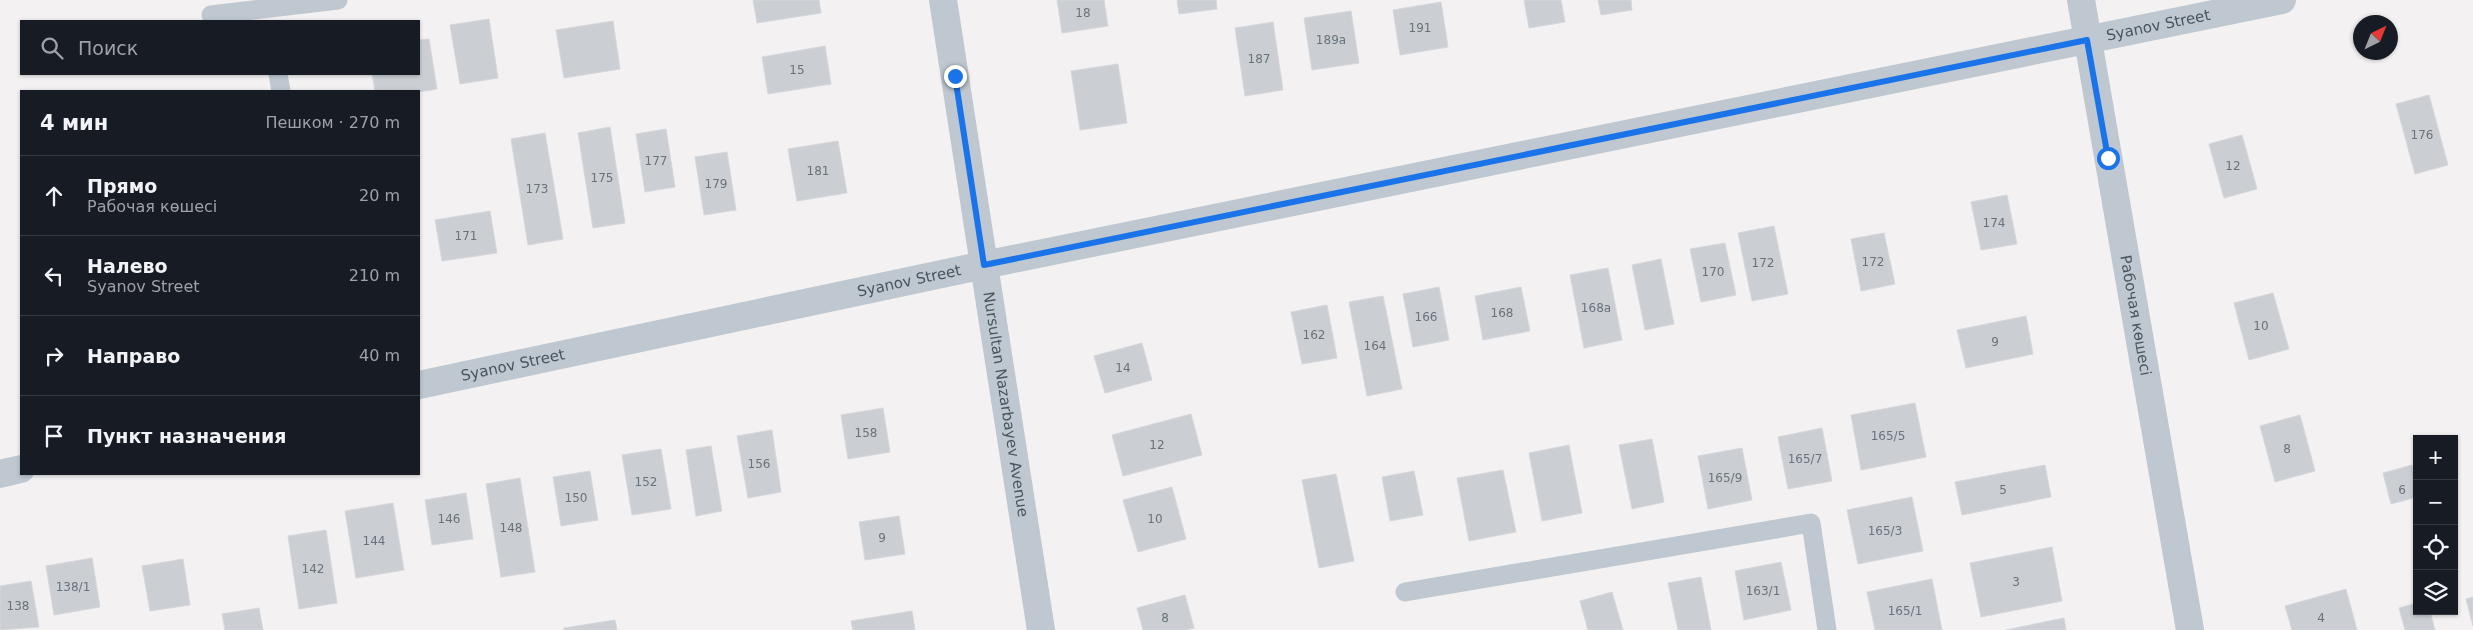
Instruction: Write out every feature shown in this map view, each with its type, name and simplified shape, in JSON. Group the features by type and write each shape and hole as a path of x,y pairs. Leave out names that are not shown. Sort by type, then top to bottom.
{"street":[{"name":"Nursultan Nazarbayev Avenue","path":"943,0 1041,630"},
{"name":"Рабочая көшесі","path":"2081,0 2190,630"},
{"name":"Syanov Street","path":"420,385 984,265 2282,0"},
{"path":"0,474 20,469"}],"lane":[{"path":"211,15 270,15 338,0"},
{"path":"278,75 281,90"},
{"path":"1405,592 1811,523 1827,630"}],"building":[{"path":"753,0 819,0 821,13 757,23"},
{"path":"1057,0 1104,0 1108,26 1062,33"},
{"path":"1177,0 1216,0 1217,9 1179,14"},
{"path":"1524,0 1561,0 1565,22 1529,28"},
{"path":"1598,0 1631,0 1632,10 1601,15"},
{"path":"1441,2 1448,47 1400,55 1393,10"},
{"path":"1351,11 1359,63 1312,70 1304,18"},
{"path":"489,19 498,78 460,84 450,25"},
{"path":"613,21 620,69 564,78 556,30"},
{"path":"1273,22 1283,90 1245,96 1235,28"},
{"path":"429,39 437,89 420,92 420,90 375,90 372,75 420,75 420,40"},
{"path":"825,46 831,84 768,94 762,57"},
{"path":"1118,64 1127,123 1080,130 1071,71"},
{"path":"2429,95 2448,165 2415,174 2396,104"},
{"path":"610,127 625,223 593,228 578,133"},
{"path":"666,129 675,187 645,192 636,134"},
{"path":"545,133 563,239 528,245 511,139"},
{"path":"2242,135 2257,189 2224,198 2209,144"},
{"path":"838,141 847,193 797,201 788,149"},
{"path":"727,152 736,210 704,215 695,157"},
{"path":"2007,195 2017,244 1981,250 1971,202"},
{"path":"490,211 497,253 442,261 435,220"},
{"path":"1774,226 1788,294 1752,301 1738,233"},
{"path":"1884,233 1895,284 1861,291 1851,239"},
{"path":"1725,243 1736,295 1701,302 1690,249"},
{"path":"1661,259 1674,324 1645,330 1632,265"},
{"path":"1608,268 1622,340 1584,348 1570,275"},
{"path":"1439,287 1449,340 1413,347 1403,294"},
{"path":"1521,287 1530,331 1483,340 1475,296"},
{"path":"2273,293 2289,349 2249,360 2234,303"},
{"path":"1383,296 1402,389 1367,396 1349,302"},
{"path":"1327,305 1337,358 1302,364 1291,312"},
{"path":"2026,316 2033,354 1966,368 1957,330"},
{"path":"1142,343 1152,380 1105,393 1094,356"},
{"path":"1915,403 1926,457 1861,470 1851,415"},
{"path":"883,408 890,452 848,459 841,415"},
{"path":"1191,414 1202,455 1123,476 1112,435"},
{"path":"2300,415 2315,471 2275,482 2260,426"},
{"path":"1822,428 1832,481 1788,489 1778,437"},
{"path":"772,430 781,492 748,498 737,436"},
{"path":"1652,439 1664,502 1632,509 1619,445"},
{"path":"1569,445 1582,513 1542,521 1529,453"},
{"path":"711,446 722,511 696,516 686,450"},
{"path":"1742,448 1752,500 1708,509 1698,456"},
{"path":"661,449 671,509 632,515 622,455"},
{"path":"2045,465 2051,497 1962,515 1955,482"},
{"path":"2412,465 2413,498 2391,504 2383,473"},
{"path":"1503,470 1516,532 1469,541 1457,478"},
{"path":"590,471 598,520 561,526 553,477"},
{"path":"1414,471 1423,515 1390,521 1382,477"},
{"path":"1336,474 1354,561 1319,568 1302,480"},
{"path":"520,478 535,572 501,577 486,484"},
{"path":"1172,487 1186,539 1138,552 1123,500"},
{"path":"466,493 473,539 432,545 425,500"},
{"path":"1912,497 1923,551 1858,564 1847,510"},
{"path":"393,503 404,570 356,578 345,511"},
{"path":"899,516 905,554 865,560 859,522"},
{"path":"326,530 337,603 299,609 288,536"},
{"path":"2052,547 2062,601 1981,617 1970,563"},
{"path":"92,558 100,607 54,615 46,566"},
{"path":"183,559 190,605 150,611 142,566"},
{"path":"1781,562 1791,610 1744,620 1735,571"},
{"path":"1701,577 1711,630 1678,630 1668,583"},
{"path":"1932,579 1942,630 1875,630 1867,592"},
{"path":"31,581 39,627 0,630 0,586"},
{"path":"2346,589 2357,630 2292,630 2285,606"},
{"path":"1612,592 1623,630 1588,630 1580,601"},
{"path":"1185,595 1194,628 1186,630 1143,630 1137,608"},
{"path":"2473,597 2473,626 2466,599"},
{"path":"2413,604 2413,615 2431,615 2435,630 2405,630 2399,608"},
{"path":"259,608 263,630 225,630 222,614"},
{"path":"912,611 915,630 853,630 851,621"},
{"path":"2064,618 2066,630 2006,630"},
{"path":"615,620 617,630 564,630 564,628"}],"route":[{"path":"955,76 984,265 2087,40 2108,158"}]}
